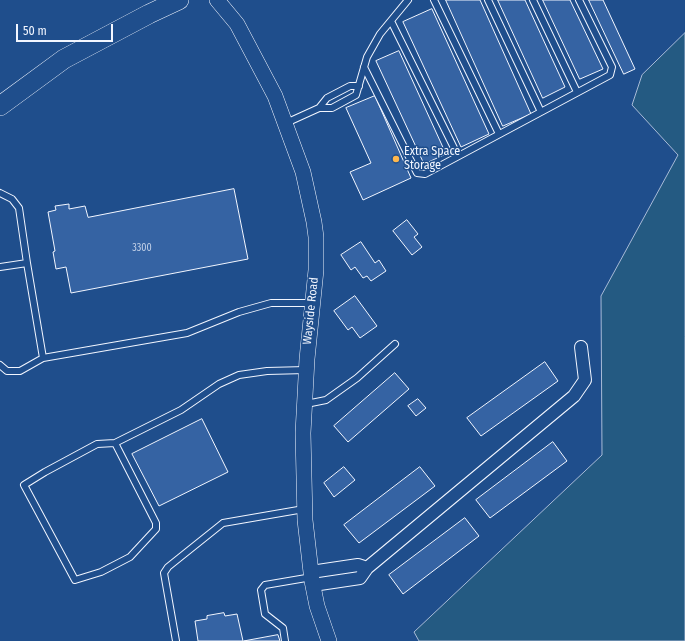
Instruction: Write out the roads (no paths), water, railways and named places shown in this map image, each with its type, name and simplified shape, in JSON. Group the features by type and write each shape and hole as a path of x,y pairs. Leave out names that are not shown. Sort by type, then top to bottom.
{"highway":[{"path":"0,106 64,59 149,14 179,0"}],"street":[{"name":"Wayside Road","path":"217,0 237,24 275,96 303,172 314,222 316,237 316,270 304,405 304,509 312,578 317,606 329,641"},
{"path":"312,578 360,578 367,568 574,396 585,380 581,346"}],"lane":[{"path":"319,108 332,108 356,96 367,57 380,34 408,0"},
{"path":"434,0 499,134"},
{"path":"488,0 541,112"},
{"path":"533,0 577,92"},
{"path":"364,67 417,173 425,174 610,75 612,67 579,0"},
{"path":"391,21 458,156"},
{"path":"286,123 319,108 328,98 350,86 359,86"},
{"path":"0,193 12,199 19,208 43,358"},
{"path":"0,267 27,263"},
{"path":"0,365 7,371 20,371 43,358 187,333 239,312 271,303 312,303"},
{"path":"304,405 326,400 357,378 395,344"},
{"path":"115,443 156,523 156,529 130,557 101,572 75,580 24,485 97,444 115,443 181,410 219,384 239,375 267,371 306,370"},
{"path":"176,641 164,573 168,567 223,523 304,509"},
{"path":"285,641 283,628 265,614 261,590 265,585 312,578"}],"place":[{"name":"Extra Space Storage","path":"396,159"}]}
